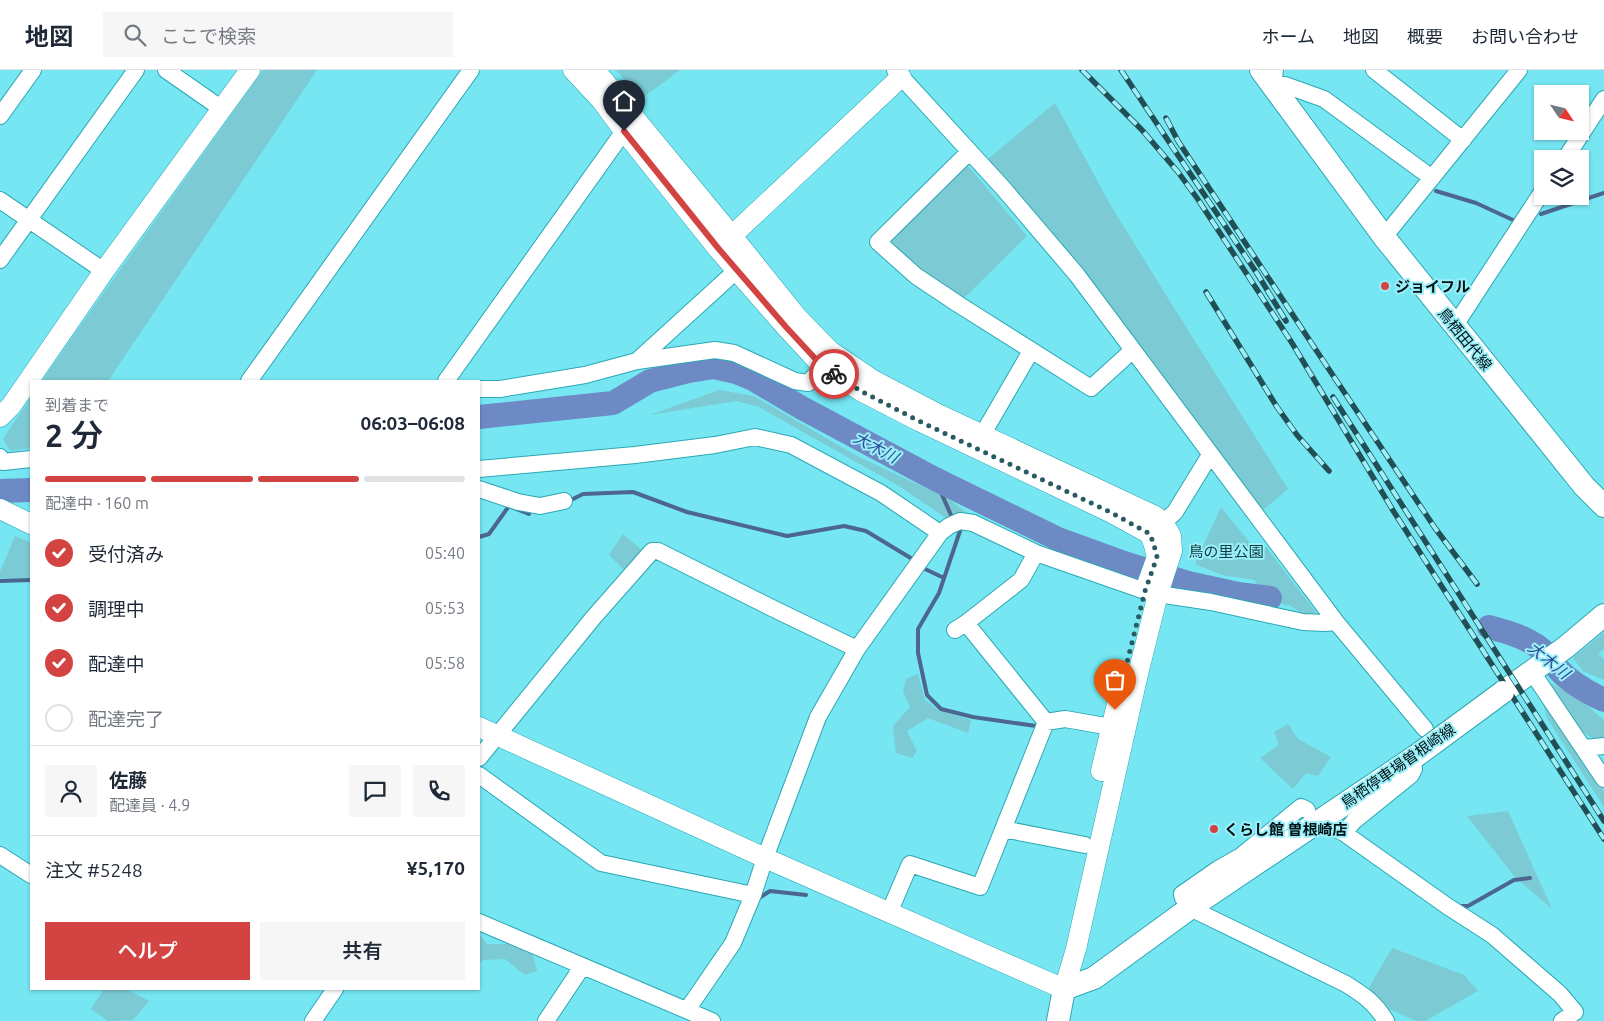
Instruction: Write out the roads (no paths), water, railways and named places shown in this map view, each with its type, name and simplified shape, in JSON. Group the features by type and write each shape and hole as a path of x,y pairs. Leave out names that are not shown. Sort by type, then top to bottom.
{"main road":[{"name":"鳥栖田代線","path":"1270,75 1384,237 1584,486 1604,506"},
{"name":"鳥栖停車場曽根崎線","path":"1064,989 1094,978 1190,908 1412,758 1566,647 1604,615"},
{"path":"1058,1021 1064,989"}],"street":[{"path":"0,116 33,70"},
{"path":"0,260 136,70"},
{"path":"166,70 222,109"},
{"path":"0,417 11,406 104,271 250,70"},
{"path":"250,380 471,70"},
{"path":"573,70 602,101 624,131 725,242 830,351 873,380 940,415 979,441 1112,513 1156,528"},
{"path":"595,70 725,242 737,270 823,367 861,391 979,441"},
{"path":"1374,70 1463,140"},
{"path":"1384,237 1520,70"},
{"path":"725,242 898,74 1003,188 1077,275 1336,622 1425,729"},
{"path":"1270,75 1285,85 1324,99 1432,178"},
{"path":"1571,150 1604,99"},
{"path":"447,380 624,131"},
{"path":"969,152 878,242 916,276 1091,388 1134,350"},
{"path":"0,200 104,271"},
{"path":"1454,326 1534,204"},
{"path":"637,361 737,270"},
{"path":"480,389 500,389 585,375 637,361 715,350 734,354 795,381 808,383 823,367"},
{"path":"979,441 1031,351"},
{"path":"480,469 635,455 715,445 755,437 790,445 881,492 940,533"},
{"path":"1064,989 1061,958 1111,727 1163,559 1154,545 1156,528 1175,512 1210,455"},
{"path":"0,457 3,462 30,459"},
{"path":"480,489 518,502 540,506 564,500"},
{"path":"0,510 30,524"},
{"path":"687,1010 733,943 753,895 818,717 857,649 940,533 949,526 960,521 973,523 1036,554 1152,593 1211,602 1303,622 1326,624 1336,622"},
{"path":"480,757 593,618 652,552 658,550 857,649"},
{"path":"1036,554 1021,580 960,626 1046,722"},
{"path":"1064,989 1076,949 1138,674 1152,593"},
{"path":"1532,672 1604,779"},
{"path":"1046,722 1065,719 1111,727"},
{"path":"889,913 910,864 980,887 1046,722"},
{"path":"480,727 765,858 1064,989"},
{"path":"1584,748 1604,746"},
{"path":"1412,758 1414,770 1411,775 1354,821 1339,830 1447,906 1492,935 1526,963 1560,994 1575,1012 1562,1021"},
{"path":"480,776 601,862 753,895"},
{"path":"1307,810 1301,807 1241,856 1218,869 1182,894 1183,898 1190,908 1361,993 1378,1007 1386,1021"},
{"path":"1003,829 1085,845"},
{"path":"0,854 30,874"},
{"path":"480,922 712,1021"},
{"path":"546,1021 582,967"},
{"path":"312,1021 335,990"}],"waterway":[{"path":"1436,191 1476,203 1513,220"},
{"path":"1541,214 1604,193"},
{"name":"大木川","path":"480,417 613,403 650,381 689,371 714,367 736,372 753,379 802,408 935,479 1058,539 1124,563 1188,583 1238,594 1270,598"},
{"path":"935,479 951,515"},
{"name":"大木川","path":"0,491 30,490"},
{"path":"569,501 583,494 633,492 687,512 787,536 844,526 866,531 914,560"},
{"path":"480,537 489,534 509,506 529,514"},
{"path":"960,531 939,593 918,629 918,653 927,695 941,709 973,717 1036,726"},
{"path":"925,569 944,578"},
{"path":"0,581 30,580"},
{"name":"大木川","path":"1489,627 1517,635 1536,645 1569,679 1586,691 1604,700"},
{"path":"1457,906 1468,906 1514,880 1530,878"},
{"path":"759,898 770,891 806,895"}],"railway":[{"path":"1082,70 1142,130 1178,172 1197,198 1292,343 1394,512 1604,839"},
{"path":"1121,70 1258,275 1286,321"},
{"path":"1166,118 1178,141 1314,347 1435,528 1477,584"},
{"path":"1206,292 1277,407 1297,435 1329,471"},
{"path":"1333,397 1604,821"}],"place":[{"name":"ジョイフル","path":"1385,286"},
{"name":"くらし館 曽根崎店","path":"1214,829"}],"park label":[{"name":"鳥の里公園","path":"1226,551"}]}
